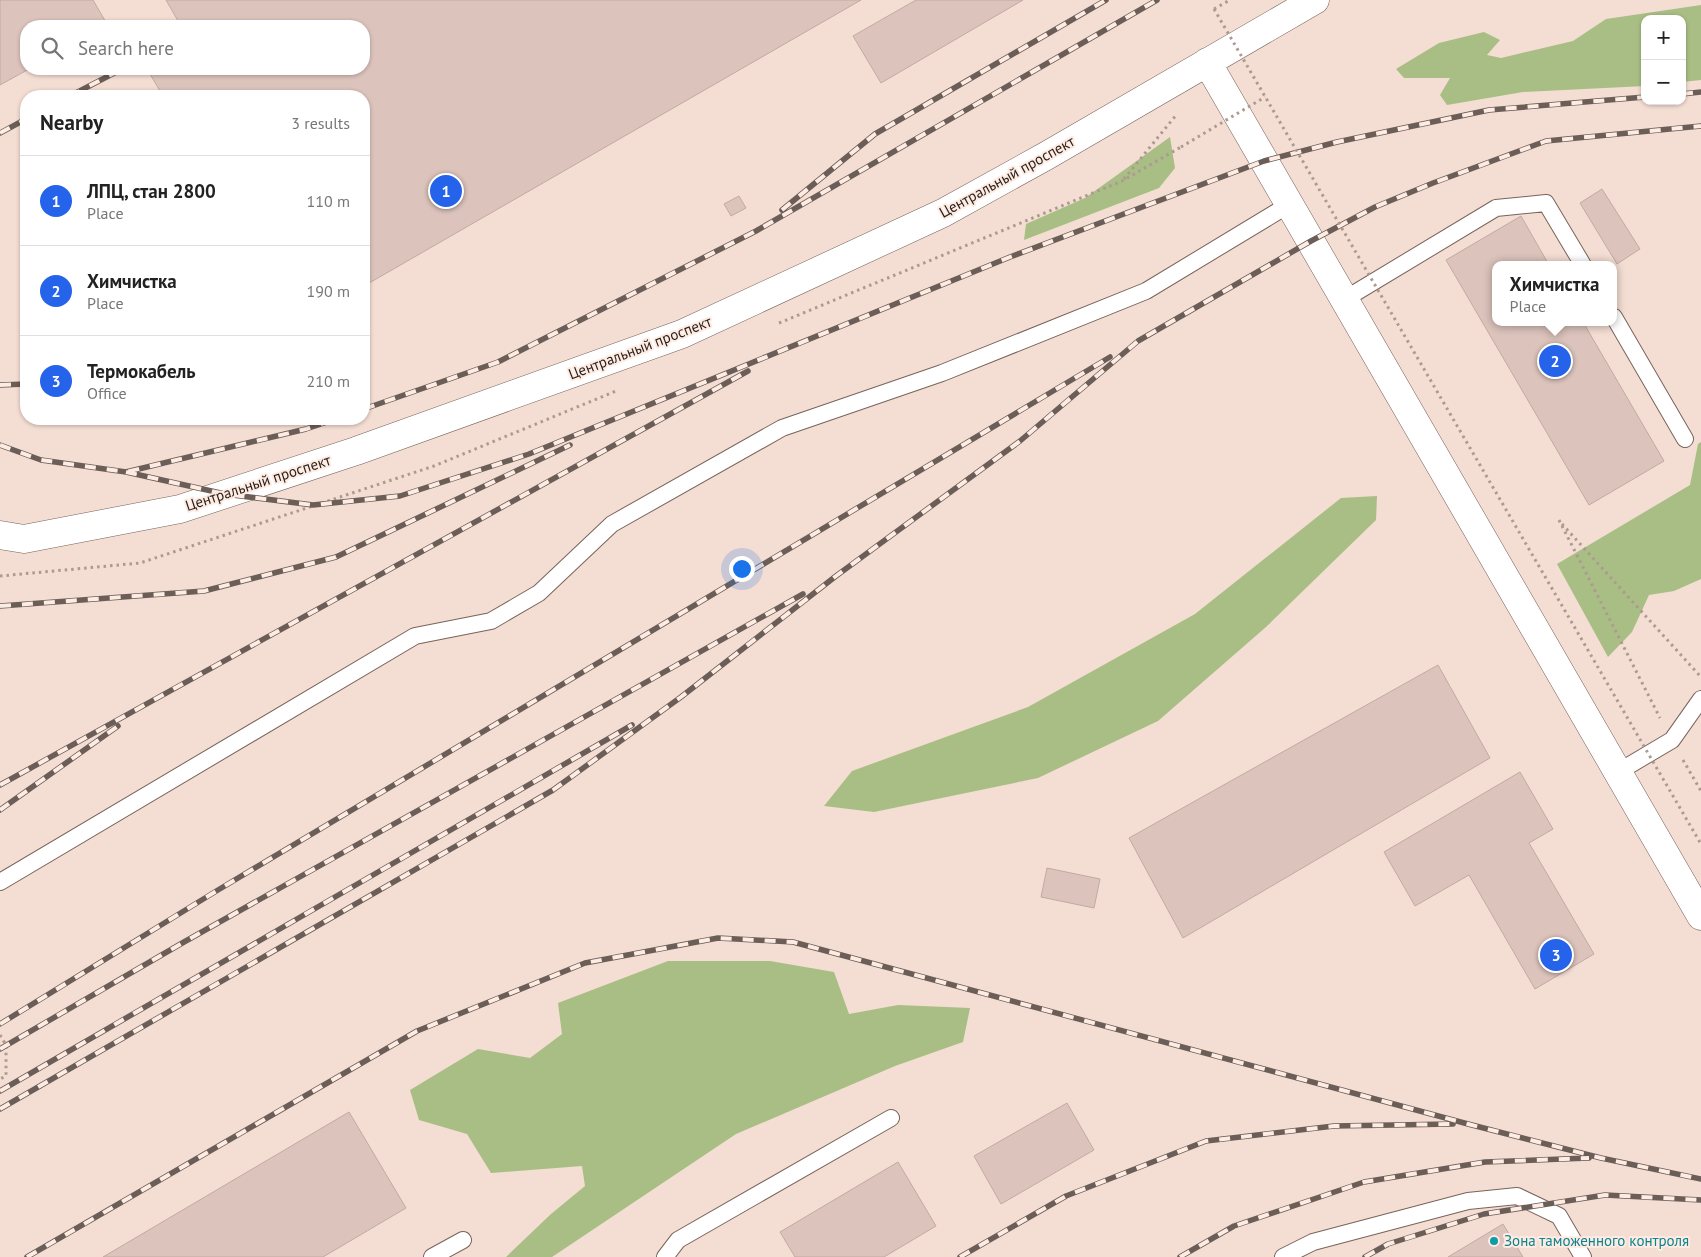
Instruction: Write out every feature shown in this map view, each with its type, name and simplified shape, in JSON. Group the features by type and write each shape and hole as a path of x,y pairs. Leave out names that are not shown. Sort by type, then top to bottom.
{"street":[{"name":"Центральный проспект","path":"0,535 24,539 180,509 356,451 682,334 943,213 1046,156 1213,72 1315,0"},
{"path":"1213,72 1701,916"}],"lane":[{"path":"1344,299 1496,208 1546,203 1581,261"},
{"path":"0,882 415,636 491,621 539,593 612,524 782,428 942,373 1146,291 1290,204"},
{"path":"1617,322 1685,439"},
{"path":"1618,772 1672,740 1701,699"},
{"path":"665,1257 678,1240 890,1118"},
{"path":"1283,1257 1313,1242 1468,1201 1517,1196 1559,1216 1584,1257"},
{"path":"432,1257 463,1240"}],"path":[{"path":"1230,0 1214,9 1701,844"},
{"path":"1213,72 1254,60"},
{"path":"1179,112 1122,181 1265,97"},
{"path":"1701,677 1559,520 1672,740 1701,791"},
{"path":"0,1035 6,1045 6,1076 0,1079"}],"green space":[{"path":"1701,5 1701,80 1686,82 1686,15 1641,15 1641,86 1523,92 1447,105 1440,95 1450,78 1404,78 1396,69 1439,43 1484,32 1500,40 1487,55 1501,58 1573,41 1606,19"},
{"path":"1170,137 1175,168 1159,188 1024,240 1026,224 1085,198"},
{"path":"1701,442 1701,579 1674,591 1649,595 1632,632 1608,657 1557,564 1690,485 1698,444"},
{"path":"1377,496 1376,520 1266,627 1158,721 1038,778 874,812 824,806 852,771 1028,707 1195,614 1341,498"},
{"path":"668,961 770,961 834,972 849,1014 898,1005 970,1008 963,1042 895,1066 736,1134 552,1257 506,1257 551,1214 585,1186 582,1166 491,1173 467,1134 419,1120 410,1090 478,1049 530,1058 562,1034 558,1003"}],"building":[{"path":"0,0 93,0 105,20 20,20 20,74 0,85"},
{"path":"166,0 861,0 370,283 370,90 159,90 151,75 370,75 370,20 178,20"},
{"path":"916,0 1023,0 881,83 853,36"},
{"path":"1602,189 1640,249 1617,264 1617,261 1615,261 1580,203"},
{"path":"739,196 746,208 731,216 724,204"},
{"path":"1521,216 1547,261 1492,261 1492,326 1585,326 1664,461 1589,505 1446,260"},
{"path":"1438,665 1490,758 1183,938 1129,838"},
{"path":"1520,772 1553,829 1529,843 1594,954 1535,989 1469,875 1415,906 1384,852"},
{"path":"1047,868 1100,879 1094,908 1041,897"},
{"path":"1067,1103 1094,1150 1001,1204 974,1156"},
{"path":"349,1112 406,1208 323,1257 103,1257"},
{"path":"898,1162 936,1226 884,1257 795,1257 780,1232"},
{"name":"Зона таможенного контроля","path":"1503,1224 1523,1257 1448,1257"}],"railway":[{"path":"782,210 875,134 1106,0"},
{"path":"370,407 498,362 756,231 1157,0"},
{"path":"82,90 110,75"},
{"path":"1686,94 1701,92"},
{"path":"126,472 225,494 313,505 400,496 529,454 1010,257 1264,161 1337,142 1489,110 1641,97"},
{"path":"0,133 20,122"},
{"path":"0,1109 553,790 681,697 836,576 1020,441 1138,341 1311,241 1375,207 1433,183 1546,141 1701,126"},
{"path":"0,1024 218,890 1110,357"},
{"path":"0,785 748,371"},
{"path":"0,385 20,384"},
{"path":"0,445 41,460 126,472 318,425"},
{"path":"0,606 204,591 336,557 570,445"},
{"path":"0,1049 184,942 803,594"},
{"path":"0,1091 632,725"},
{"path":"0,810 118,726"},
{"path":"27,1257 417,1031 585,963 718,938 793,942 1468,1124 1601,1158 1701,1179"},
{"path":"960,1257 1066,1196 1206,1141 1334,1126 1453,1124"},
{"path":"1180,1257 1234,1226 1364,1182 1485,1162 1589,1158"},
{"path":"1365,1257 1388,1244 1484,1214 1605,1195 1701,1200"}],"place":[{"name":"ЛПЦ, стан 2800","path":"446,191"},
{"name":"Химчистка","path":"1555,361"},
{"name":"Термокабель","path":"1556,955"},
{"name":"Зона таможенного контроля","path":"1494,1241"}]}
